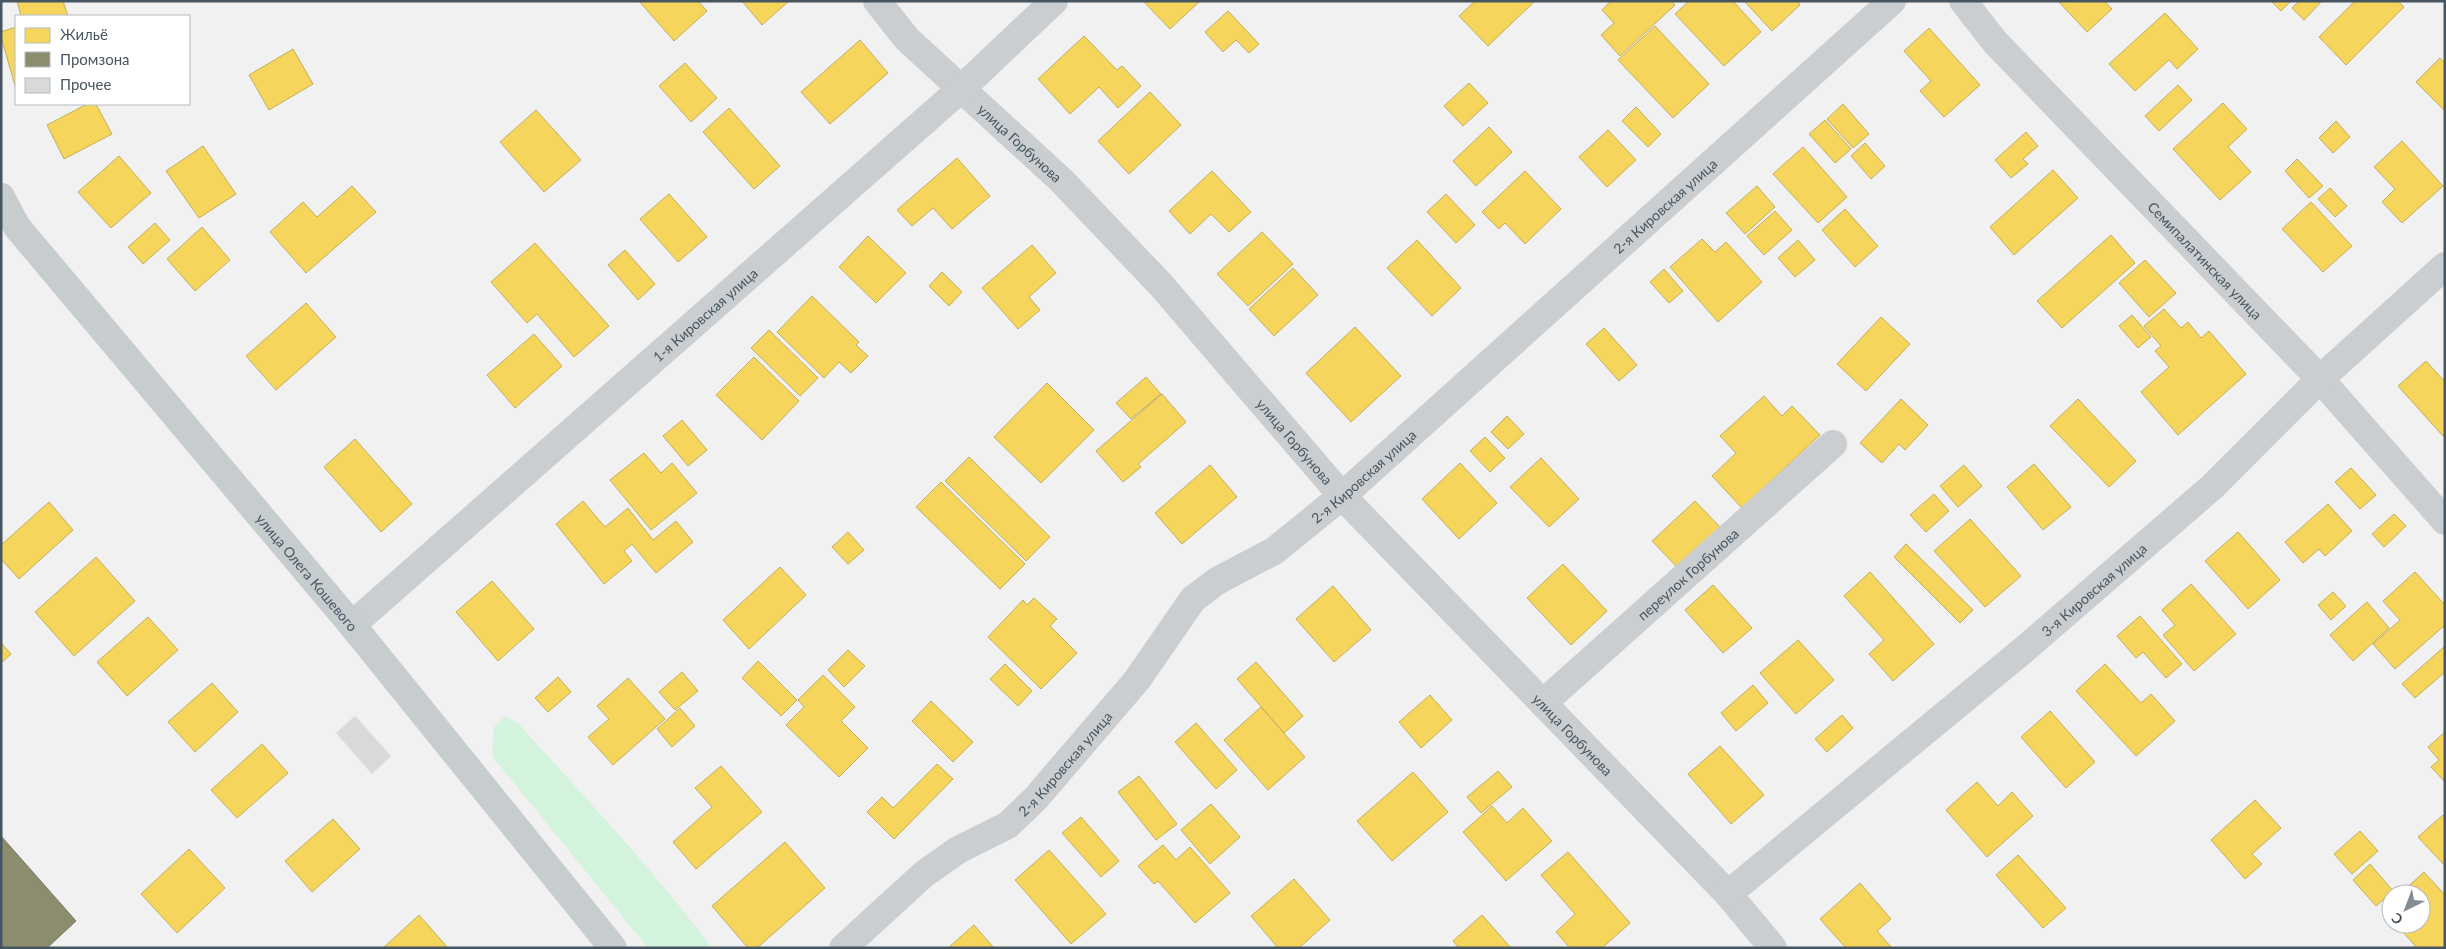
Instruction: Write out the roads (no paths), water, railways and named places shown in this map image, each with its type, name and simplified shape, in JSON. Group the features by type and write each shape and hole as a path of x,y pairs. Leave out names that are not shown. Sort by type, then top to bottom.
{"main road":[{"name":"улица Олега Кошевого","path":"1,197 17,227 352,625 613,948"}],"street":[{"name":"улица Горбунова","path":"877,1 907,38 1062,182 1161,285 1342,496 1728,894 1773,948"},
{"name":"1-я Кировская улица","path":"352,625 962,88 1054,1"},
{"name":"2-я Кировская улица","path":"843,948 924,874 958,850 1008,825 1036,798 1137,680 1193,599 1217,581 1274,551 1342,496 1892,1"},
{"name":"Семипалатинская улица","path":"1963,1 1995,42 2320,379 2445,521"},
{"name":"3-я Кировская улица","path":"1728,894 2026,647 2204,493 2320,379 2445,266"},
{"name":"переулок Горбунова","path":"1543,703 1832,444"}]}
